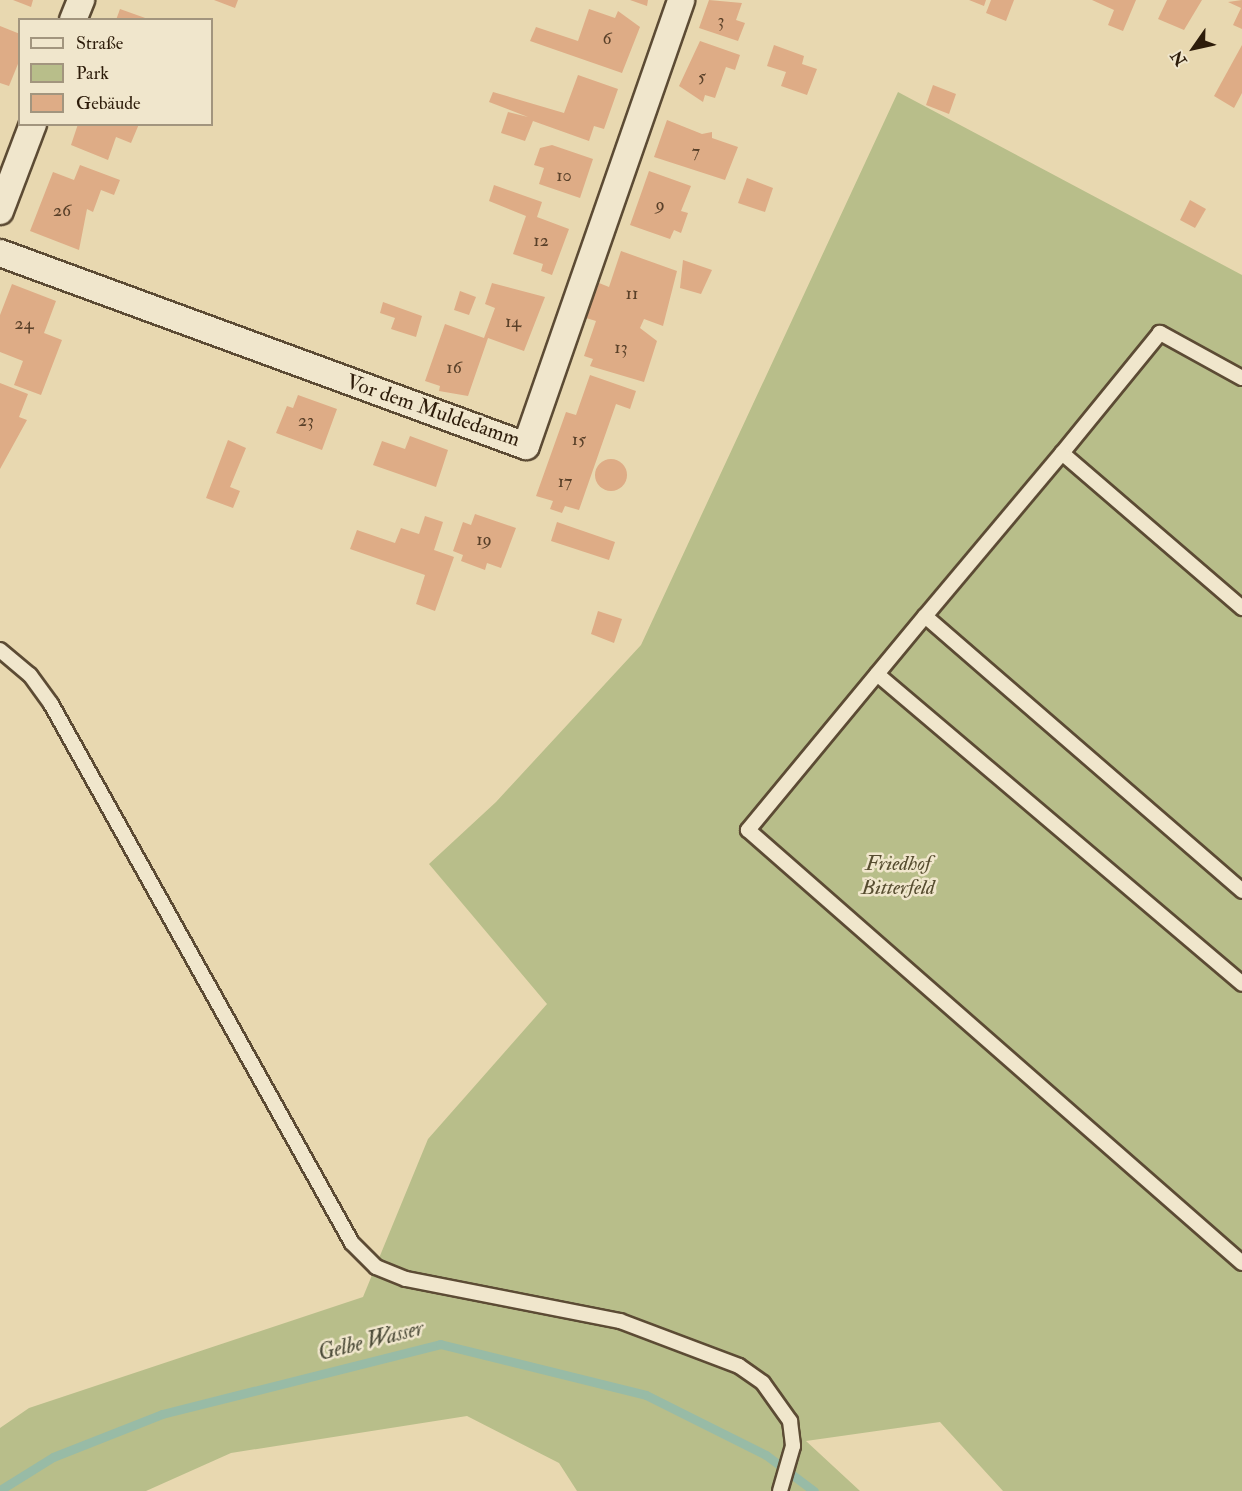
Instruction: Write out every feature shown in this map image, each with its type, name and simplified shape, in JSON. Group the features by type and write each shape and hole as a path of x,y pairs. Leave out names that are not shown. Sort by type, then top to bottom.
{"street":[{"path":"74,18 81,0"},
{"name":"Vor dem Muldedamm","path":"0,253 526,446 681,0"},
{"path":"0,211 32,126"}],"lane":[{"path":"1242,378 1160,333 748,830 1242,1263"},
{"path":"1062,453 1242,608"},
{"path":"925,616 1242,891"},
{"path":"0,650 30,675 51,704 352,1243 376,1267 406,1279 621,1321 739,1366 763,1383 790,1421 790,1457 781,1487"},
{"path":"877,674 1242,984"}],"green space":[{"name":"Friedhof Bitterfeld","path":"898,92 1242,275 1242,1491 1003,1491 940,1422 806,1441 860,1491 577,1491 559,1463 467,1416 231,1453 146,1491 0,1491 0,1428 29,1408 363,1297 428,1139 547,1004 429,864 496,802 641,645"}],"building":[{"path":"13,0 33,0 31,7"},
{"path":"214,0 238,0 235,8"},
{"path":"630,0 648,0 647,6"},
{"path":"709,0 742,3 736,20 745,23 738,41 699,28"},
{"path":"969,0 986,0 984,6"},
{"path":"991,0 1014,0 1006,21 986,13"},
{"path":"1092,0 1136,0 1123,31 1108,25 1114,10"},
{"path":"1167,0 1202,0 1184,30 1158,19"},
{"path":"1242,0 1242,29 1233,25 1241,8 1228,2"},
{"path":"120,9 145,18 117,18"},
{"path":"589,9 615,18 618,11 640,27 622,73 530,41 536,27 578,41"},
{"path":"0,26 18,33 18,64 9,86 0,83"},
{"path":"700,41 740,55 735,70 726,67 715,98 705,95 703,102 679,86"},
{"path":"774,45 804,56 802,64 817,69 807,95 781,86 786,72 767,66"},
{"path":"1242,45 1242,93 1234,108 1214,96"},
{"path":"578,75 618,89 604,129 594,126 589,141 533,121 525,141 501,133 508,112 528,117 489,102 493,92 564,113"},
{"path":"933,85 956,94 949,114 926,105"},
{"path":"667,120 702,134 712,132 712,138 738,147 725,180 654,157"},
{"path":"77,126 138,126 131,143 116,137 108,160 71,145"},
{"path":"552,145 593,159 580,198 539,184 544,168 534,165 540,148"},
{"path":"80,165 120,180 114,195 101,190 93,212 87,209 79,250 30,231 53,172 74,180"},
{"path":"649,171 691,186 681,211 688,213 681,233 674,230 670,239 630,225"},
{"path":"747,178 773,188 765,212 738,203"},
{"path":"494,185 542,202 537,217 569,229 552,275 541,271 543,264 513,254 526,216 489,201"},
{"path":"1190,200 1206,209 1195,228 1180,220"},
{"path":"621,251 677,271 663,326 644,319 640,328 657,341 644,382 590,366 593,359 584,356 596,321 586,318 599,283 609,287"},
{"path":"683,260 712,270 701,294 680,288"},
{"path":"492,283 545,297 524,351 488,338 468,396 439,391 440,386 425,381 445,324 484,338 495,308 485,304"},
{"path":"12,284 56,301 44,333 62,340 41,395 14,385 23,361 0,352 0,315"},
{"path":"460,291 476,297 469,315 454,310"},
{"path":"383,302 422,316 416,337 391,329 395,318 380,313"},
{"path":"590,375 636,391 630,409 616,404 579,510 565,506 562,513 550,509 553,501 536,496 566,412 576,415"},
{"path":"0,383 28,394 19,417 27,420 0,469"},
{"path":"298,395 337,409 322,450 276,433 287,406 293,408"},
{"path":"410,436 448,450 436,487 373,465 382,441 405,449"},
{"path":"228,440 246,448 230,487 240,491 233,508 206,498"},
{"path":"611,459 622,464 627,475 622,486 611,491 600,486 595,475 600,464"},
{"path":"475,514 516,528 501,568 487,563 485,570 461,561 463,555 453,551 463,522 471,525"},
{"path":"425,516 443,522 434,550 454,557 435,611 416,604 425,575 350,549 357,530 395,543 401,528 419,534"},
{"path":"557,522 615,542 609,560 551,541"},
{"path":"598,611 622,619 614,643 591,634"}],"waterway":[{"name":"Gelbe Wasser","path":"0,1490 53,1457 162,1414 440,1344 646,1395 766,1455 814,1491"}]}
